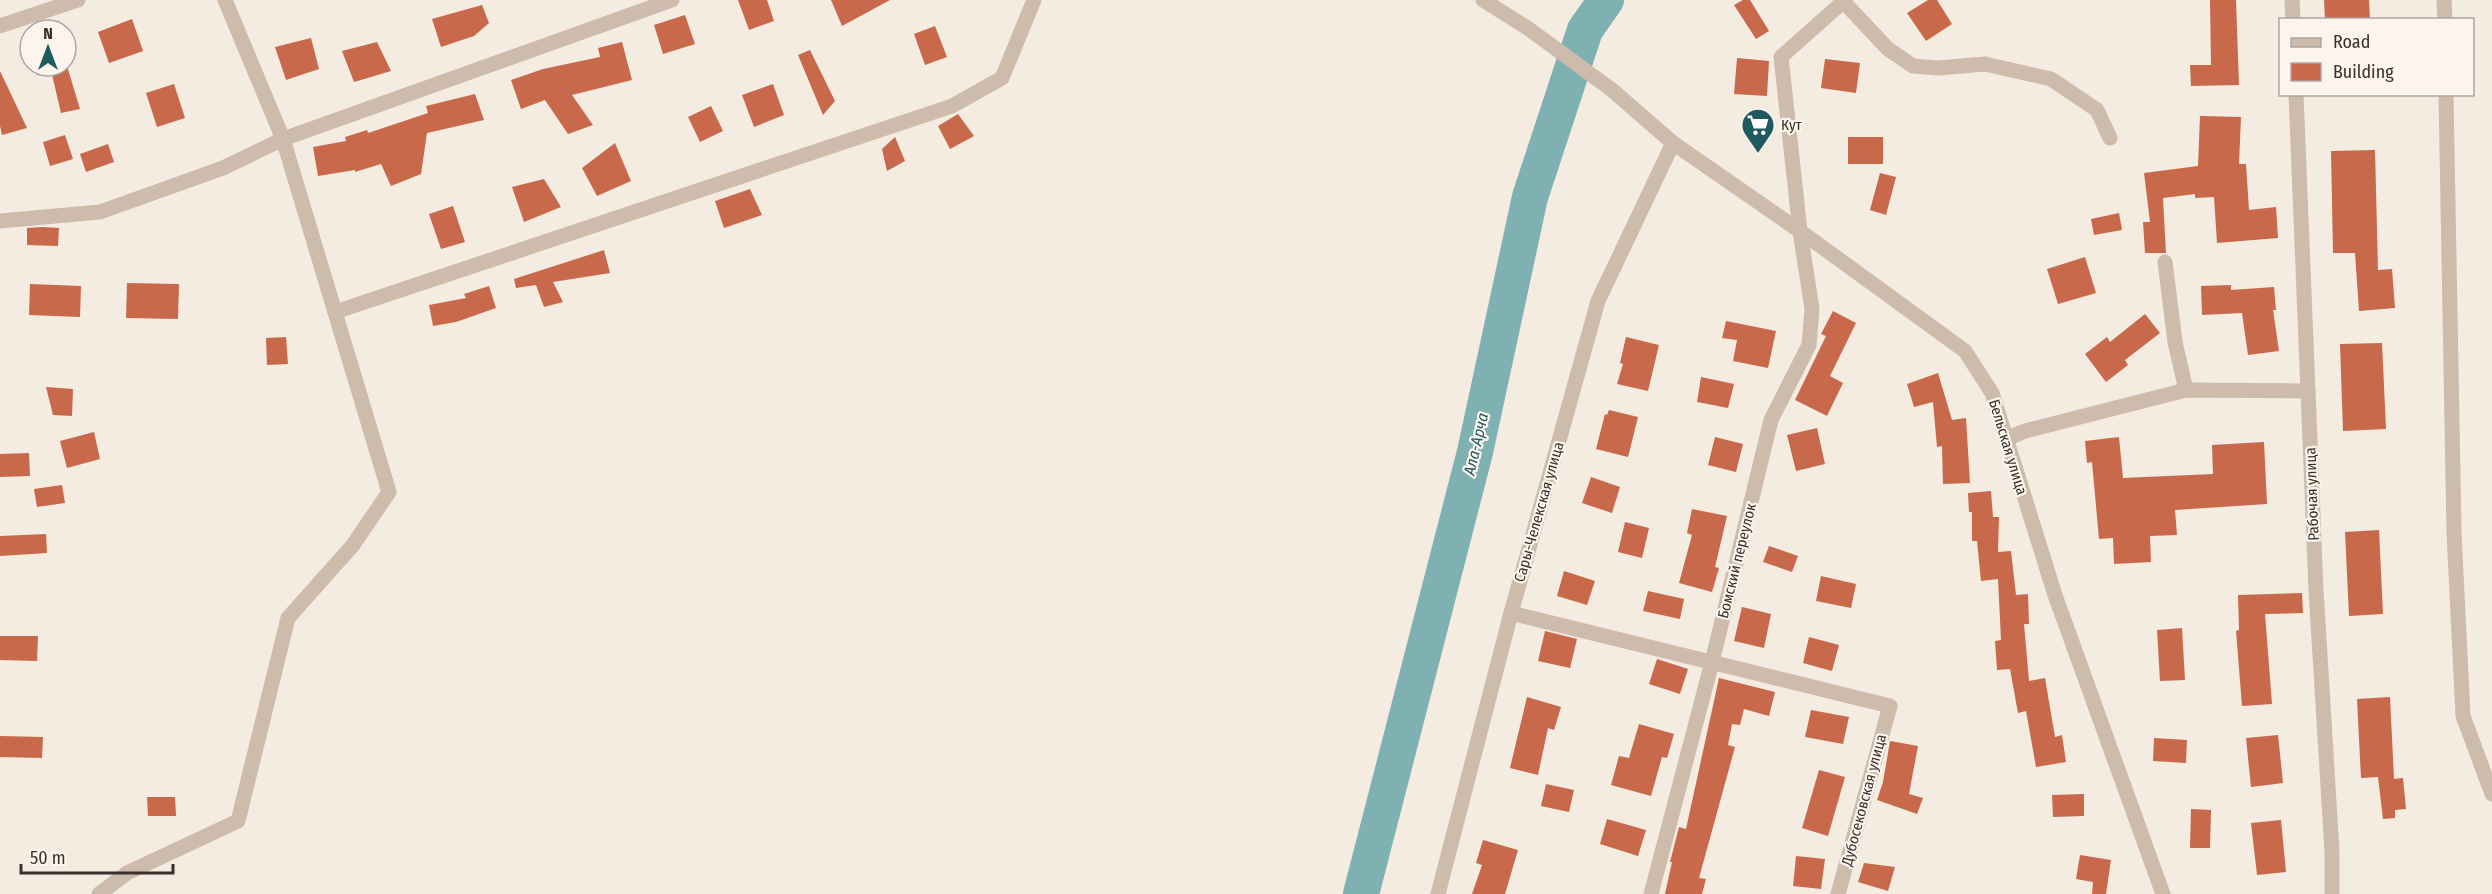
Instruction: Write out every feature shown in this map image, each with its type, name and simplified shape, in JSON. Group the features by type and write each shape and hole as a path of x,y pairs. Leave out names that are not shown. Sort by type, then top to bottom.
{"street":[{"path":"0,26 78,0"},
{"path":"99,894 127,873 238,821 288,618 353,544 389,492 283,139 225,0"},
{"path":"0,221 100,212 223,168 283,139 672,0"},
{"path":"335,312 952,106 1002,78 1034,0"},
{"name":"Бельская улица","path":"1483,0 1528,29 1612,90 1673,143 1800,231 1965,351 1992,393 2055,595 2163,894"},
{"path":"2292,0 2293,18"},
{"path":"2444,0 2445,18"},
{"path":"1843,1 1888,49 1913,66 1938,68 1985,64 2051,79 2097,110 2109,138"},
{"name":"Бомский переулок","path":"1651,894 1712,662 1771,420 1809,345 1812,309 1800,231 1781,57 1843,1"},
{"name":"Рабочая улица","path":"2296,96 2316,591 2332,851 2332,894"},
{"path":"2446,96 2454,532 2463,716 2492,794"},
{"name":"Сары-Челекская улица","path":"1438,894 1510,613 1598,301 1673,143"},
{"path":"2165,262 2175,342 2186,390"},
{"path":"2006,439 2025,431 2186,390 2308,391"},
{"path":"1510,613 1712,662"},
{"name":"Дубосековская улица","path":"1712,662 1890,706 1838,894"}],"building":[{"path":"738,0 767,0 774,21 749,30"},
{"path":"831,0 890,0 842,26"},
{"path":"1743,0 1750,0 1769,31 1756,39 1734,5"},
{"path":"1928,0 1937,0 1952,24 1926,41 1907,13"},
{"path":"2210,0 2236,0 2239,85 2191,86 2190,65 2211,65"},
{"path":"2324,0 2369,0 2370,18 2325,18"},
{"path":"482,5 489,23 474,36 441,47 432,19"},
{"path":"685,15 695,44 663,54 654,25"},
{"path":"132,19 143,51 109,63 98,32"},
{"path":"935,26 947,57 925,65 914,34"},
{"path":"311,38 319,69 286,80 275,47"},
{"path":"377,42 391,71 354,82 342,51"},
{"path":"622,42 632,80 572,95 593,125 568,134 545,100 521,109 511,80 543,69 600,57 598,48"},
{"path":"810,50 835,101 823,115 798,55"},
{"path":"1737,58 1769,61 1767,96 1734,94"},
{"path":"1825,59 1860,63 1856,93 1821,88"},
{"path":"0,71 27,128 2,135 0,126"},
{"path":"53,78 71,78 80,109 61,113"},
{"path":"174,84 185,118 157,127 146,93"},
{"path":"773,84 784,115 754,127 742,95"},
{"path":"475,94 484,120 427,133 421,174 391,186 381,164 355,172 355,170 318,176 313,147 346,141 345,137 367,130 368,133 428,113 426,106"},
{"path":"711,106 723,131 700,142 688,117"},
{"path":"958,114 974,136 950,149 938,126"},
{"path":"2200,116 2241,117 2239,164 2246,164 2249,210 2276,207 2278,238 2217,243 2214,197 2195,198 2195,194 2163,198 2166,253 2145,253 2143,222 2150,222 2144,173 2198,166"},
{"path":"65,135 73,159 50,166 43,142"},
{"path":"895,137 905,161 887,171 882,149"},
{"path":"1848,137 1883,137 1883,164 1848,164"},
{"path":"615,143 631,181 597,196 582,168"},
{"path":"108,144 114,162 86,172 80,154"},
{"path":"2375,150 2378,270 2392,269 2395,308 2359,311 2355,253 2333,253 2331,151"},
{"path":"1880,173 1896,177 1886,215 1870,210"},
{"path":"544,179 561,207 524,222 512,187"},
{"path":"750,189 762,215 724,228 715,201"},
{"path":"453,206 465,242 441,249 429,214"},
{"path":"2119,213 2122,230 2094,235 2091,219"},
{"path":"27,228 59,228 58,246 27,245"},
{"path":"604,250 610,273 553,282 563,302 544,307 536,285 516,288 514,279"},
{"path":"2085,257 2096,293 2058,304 2047,269"},
{"path":"127,283 179,284 178,319 126,318"},
{"path":"30,284 81,286 80,317 29,315"},
{"path":"2231,285 2231,290 2274,287 2276,310 2273,310 2279,351 2248,355 2242,313 2202,315 2201,286"},
{"path":"489,286 496,308 456,322 433,326 429,305 466,298 464,294"},
{"path":"1833,311 1856,323 1830,376 1843,383 1827,416 1795,400 1826,336 1821,334"},
{"path":"2145,314 2160,333 2125,360 2128,365 2106,382 2085,354 2107,337 2110,342"},
{"path":"1726,321 1776,331 1768,368 1733,361 1737,340 1722,338"},
{"path":"286,337 288,364 267,365 266,338"},
{"path":"1626,337 1659,345 1648,391 1617,384 1623,364 1620,363"},
{"path":"2382,343 2386,429 2343,431 2340,344"},
{"path":"1938,373 1952,420 1966,418 1970,483 1943,484 1942,446 1937,447 1933,402 1914,407 1907,384"},
{"path":"1701,377 1734,384 1728,408 1697,402"},
{"path":"46,387 73,389 72,416 53,415"},
{"path":"1609,410 1638,417 1628,457 1596,449 1605,414 1607,415"},
{"path":"1817,428 1825,464 1796,471 1787,435"},
{"path":"94,432 100,459 67,468 60,441"},
{"path":"1715,437 1743,444 1736,472 1708,465"},
{"path":"2119,437 2123,478 2213,474 2212,445 2264,442 2267,504 2175,510 2177,535 2150,536 2151,562 2114,564 2113,538 2099,539 2092,462 2087,463 2085,441"},
{"path":"29,453 30,476 0,477 0,454"},
{"path":"1591,477 1620,487 1612,513 1582,503"},
{"path":"62,485 65,503 37,507 34,489"},
{"path":"1991,491 1993,517 1999,517 1998,552 2011,551 2016,595 2028,594 2029,624 2024,624 2029,681 2045,678 2055,737 2062,735 2066,762 2036,767 2026,711 2018,713 2010,669 1997,670 1995,641 2001,640 1998,579 1981,581 1977,541 1972,541 1972,512 1969,512 1968,493"},
{"path":"1692,509 1727,516 1715,567 1719,568 1712,592 1679,583 1692,535 1687,533"},
{"path":"1625,522 1649,528 1642,558 1618,552"},
{"path":"2379,530 2383,614 2349,616 2345,532"},
{"path":"46,534 47,553 0,556 0,536"},
{"path":"1769,546 1798,556 1792,572 1763,562"},
{"path":"1564,571 1595,581 1587,605 1557,596"},
{"path":"1821,576 1856,584 1851,608 1816,601"},
{"path":"1648,591 1684,599 1680,619 1643,611"},
{"path":"2302,593 2303,613 2265,614 2272,704 2242,706 2236,631 2239,630 2238,595"},
{"path":"1742,607 1771,614 1764,648 1734,641"},
{"path":"2182,628 2185,680 2160,681 2157,630"},
{"path":"1545,631 1577,639 1570,668 1538,661"},
{"path":"0,636 38,636 37,661 0,660"},
{"path":"1809,637 1839,645 1832,671 1803,663"},
{"path":"1657,659 1688,669 1680,694 1649,684"},
{"path":"1719,678 1775,692 1769,716 1744,709 1740,725 1732,724 1728,745 1735,747 1699,878 1706,879 1702,894 1665,894 1679,827 1686,829"},
{"path":"1527,697 1561,707 1554,730 1548,728 1538,775 1510,768"},
{"path":"2390,697 2394,779 2403,778 2406,809 2395,810 2395,818 2383,819 2378,777 2361,778 2357,699"},
{"path":"1811,710 1849,717 1843,744 1805,737"},
{"path":"1639,724 1674,734 1667,758 1662,757 1651,796 1611,785 1619,756 1629,758"},
{"path":"2278,735 2283,783 2251,787 2246,738"},
{"path":"0,736 43,737 42,758 0,757"},
{"path":"2154,738 2187,740 2186,763 2153,761"},
{"path":"1890,741 1918,746 1909,794 1923,798 1917,814 1877,800 1883,782"},
{"path":"1819,770 1845,777 1828,836 1802,828"},
{"path":"1546,784 1574,790 1569,812 1541,806"},
{"path":"2084,794 2084,816 2053,817 2052,795"},
{"path":"147,797 175,797 176,816 148,816"},
{"path":"2191,809 2211,810 2210,848 2190,848"},
{"path":"1607,819 1646,830 1638,856 1600,844"},
{"path":"2281,820 2286,872 2257,875 2251,823"},
{"path":"1483,840 1518,850 1505,894 1472,894 1482,865 1476,863"},
{"path":"2080,855 2111,860 2106,894 2092,894 2093,882 2076,879"},
{"path":"1796,856 1825,859 1821,889 1793,886"},
{"path":"1864,863 1895,867 1888,891 1858,882"}],"waterway":[{"name":"Ала-Арча","path":"1361,894 1475,452 1530,197 1585,30 1606,0"}],"place":[{"name":"Кут","path":"1758,154"}]}
